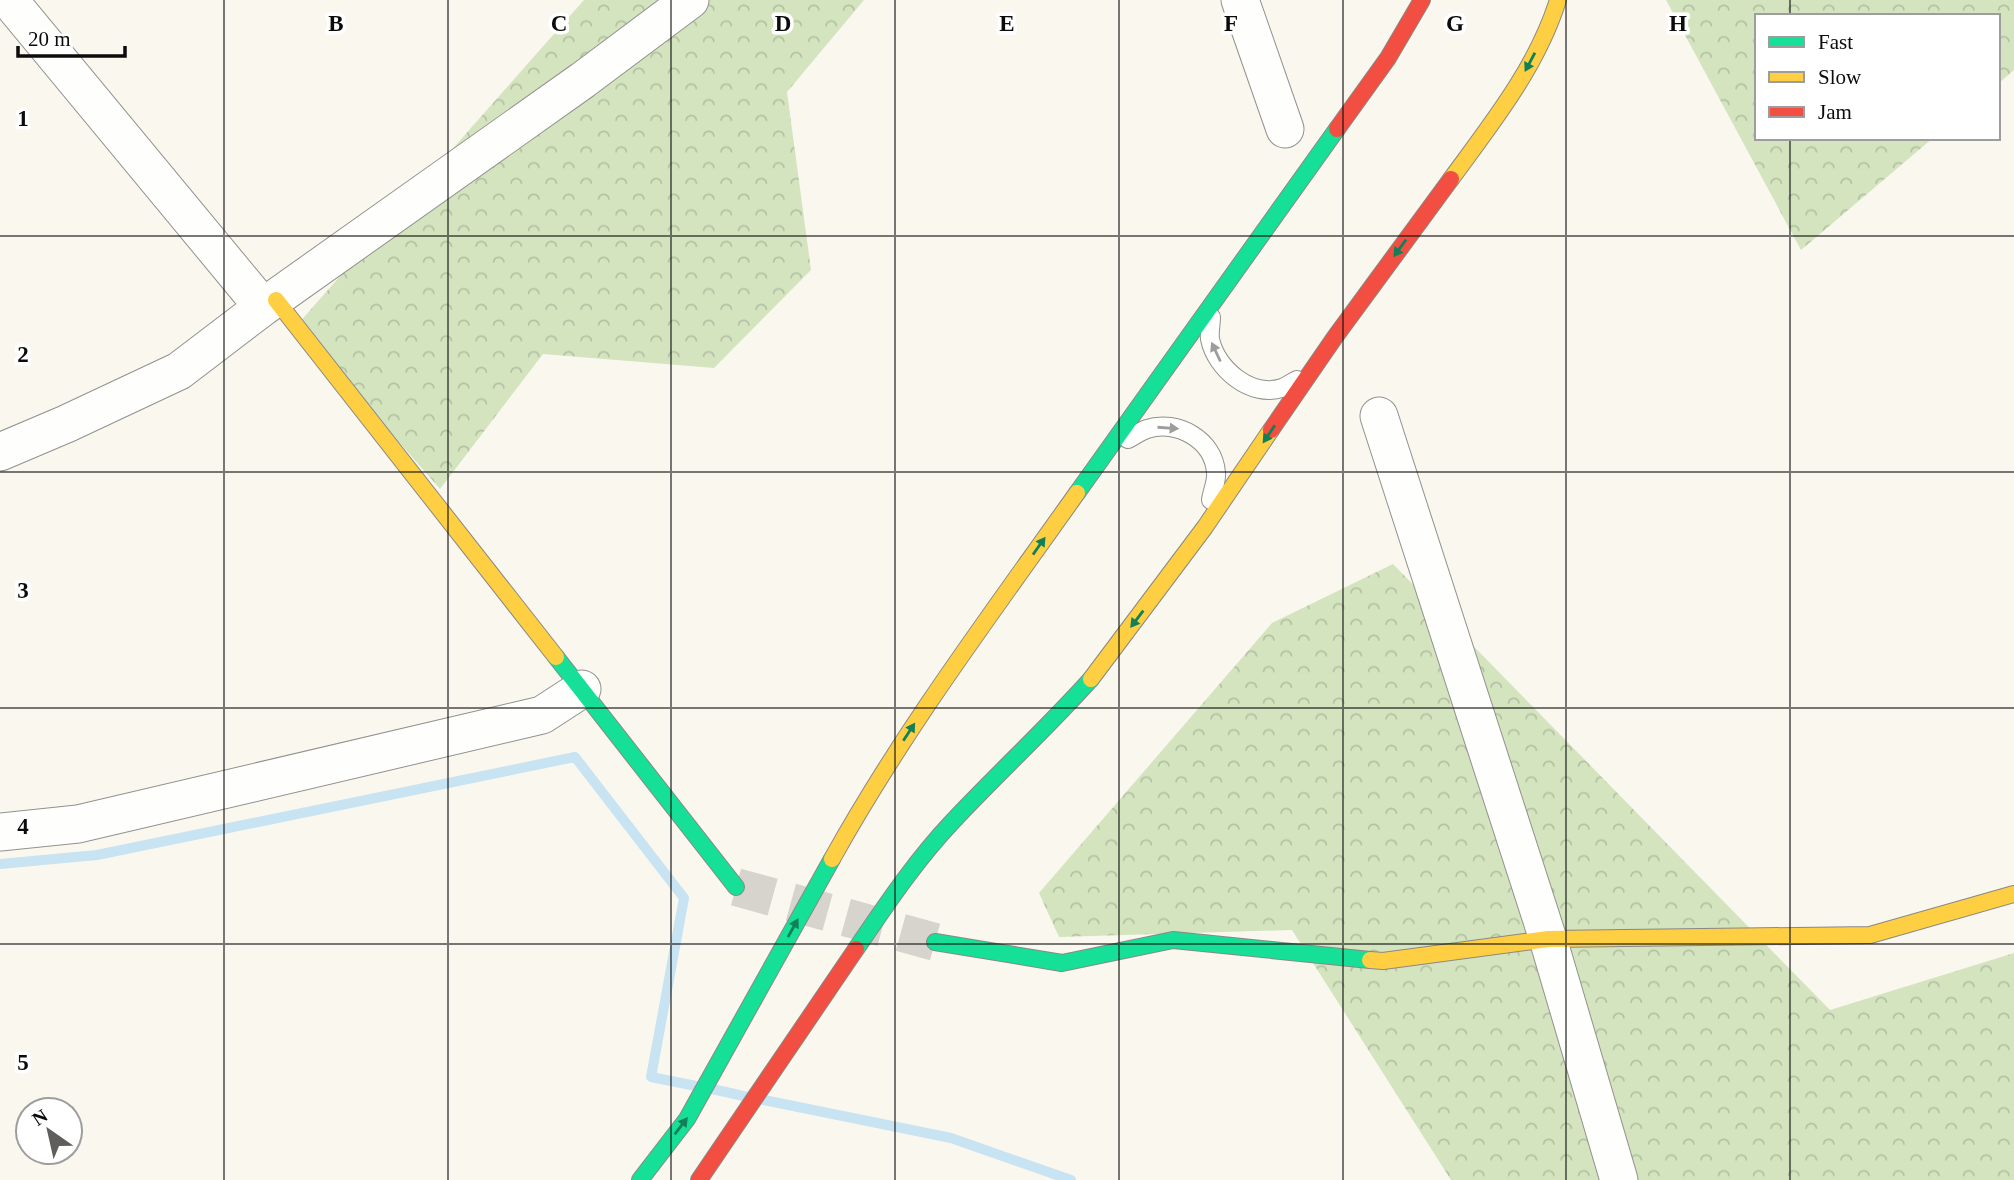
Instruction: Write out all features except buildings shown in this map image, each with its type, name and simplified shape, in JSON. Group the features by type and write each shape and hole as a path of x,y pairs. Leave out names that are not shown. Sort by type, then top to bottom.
{"main road":[{"path":"640,1180 687,1119 857,814 930,698 1388,58 1422,0"},
{"path":"699,1180 899,887 952,822 1050,725 1100,669 1205,527 1312,371 1510,99 1552,19 1558,0"},
{"path":"270,304 582,689 736,887"},
{"path":"935,942 1062,962 1173,940 1383,961 1548,939 1870,935 2014,894"}],"street":[{"path":"9,0 270,304"},
{"path":"0,452 179,371 690,0"},
{"path":"1240,0 1285,129"},
{"path":"1378,416 1548,939 1619,1180"},
{"path":"0,832 78,824 542,715 582,689"}],"lane":[{"path":"1212,304 1210,338 1219,361 1238,380 1259,389 1281,389 1312,371"},
{"path":"1107,452 1146,429 1167,426 1188,431 1208,449 1216,473 1205,527"}],"green space":[{"path":"584,0 864,0 787,92 811,270 714,368 543,354 440,489 297,325"},
{"path":"1666,0 2014,0 2014,70 2000,82 2000,14 1755,14 1755,140 1931,140 1801,250"},
{"path":"1393,564 1830,1010 2014,953 2014,1180 1451,1180 1292,930 1059,937 1039,893 1272,623"}],"waterway":[{"path":"0,864 97,855 575,757 684,898 651,1077 696,1086"},
{"path":"712,1089 748,1097"},
{"path":"764,1100 951,1138 1071,1180"}],"tunnel":[{"path":"736,887 935,942"}],"traffic: fast":[{"path":"1077,493 1337,129"},
{"path":"556,657 736,887"},
{"path":"856,949 939,836 1091,679"},
{"path":"640,1180 687,1119 832,859"},
{"path":"935,942 1062,963 1173,940 1370,960"}],"traffic: slow":[{"path":"1451,179 1526,71 1558,0"},
{"path":"276,300 556,657"},
{"path":"1091,679 1205,527 1271,430"},
{"path":"832,859 859,811 918,719 1077,493"},
{"path":"1370,960 1383,961 1548,939 1870,935 2014,894"}],"traffic: jam":[{"path":"1337,129 1388,58 1422,0"},
{"path":"1271,430 1335,337 1451,179"},
{"path":"699,1180 856,949"}]}
